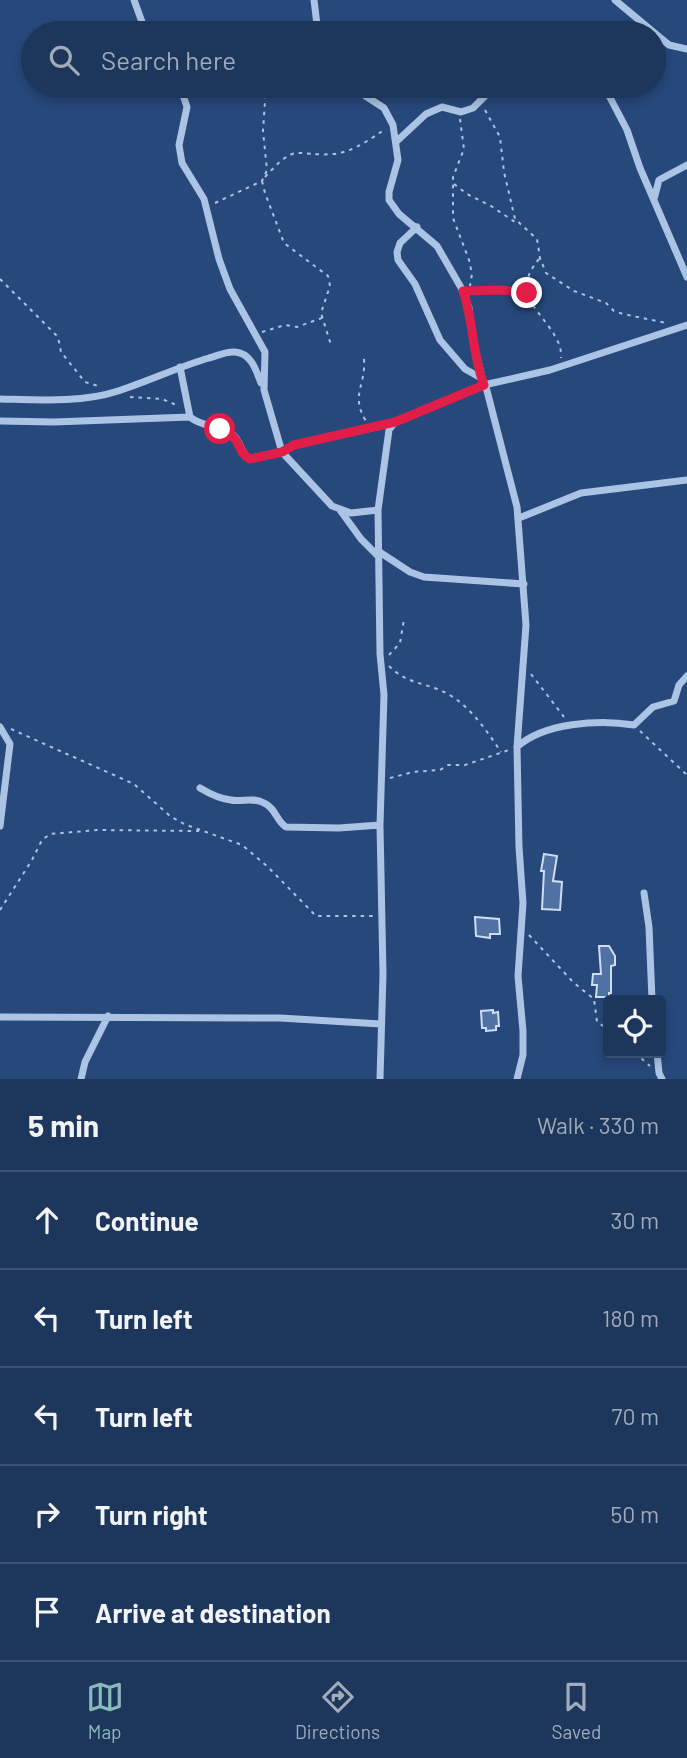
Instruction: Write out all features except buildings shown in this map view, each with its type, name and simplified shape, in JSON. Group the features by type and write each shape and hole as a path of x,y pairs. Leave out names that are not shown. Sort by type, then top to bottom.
{"street":[{"path":"134,0 142,21"},
{"path":"314,0 317,21"},
{"path":"615,0 640,21"},
{"path":"666,42 687,49"},
{"path":"184,98 187,107 179,153 182,163 199,188 207,209 219,259 230,289 266,355 264,390"},
{"path":"369,98 384,108 393,125 397,141 398,160 388,197 399,214 437,246 463,291 471,319 473,341 519,517 526,625 517,747 523,903 518,976 523,1043 517,1079"},
{"path":"397,141 426,114 442,107 461,111 480,104 485,98"},
{"path":"610,98 687,277"},
{"path":"654,199 659,180 687,165"},
{"path":"417,227 400,243 398,260 415,284 440,340 465,369 484,384"},
{"path":"180,366 190,414 202,425 231,433 244,456 249,459 282,452 294,445 395,422 484,384 562,367 685,326"},
{"path":"0,399 76,398 115,392 180,366 227,352 237,352 247,356 253,364 264,390 282,452 332,506 351,513 377,510"},
{"path":"0,421 54,422 190,414"},
{"path":"380,1079 380,825 384,695 380,654 377,510 389,430 395,422"},
{"path":"519,517 581,493 687,480"},
{"path":"340,509 361,538 378,553 410,572 424,577 524,584"},
{"path":"517,747 537,733 570,726 612,723 634,725 653,707 671,704 679,685 687,676"},
{"path":"0,726 10,744 0,826"},
{"path":"200,788 224,799 258,800 268,804 286,827 380,825"},
{"path":"644,893 649,927 652,995"},
{"path":"81,1079 85,1062 108,1016"},
{"path":"0,1017 324,1019 381,1024"},
{"path":"658,1058 661,1076"}],"path":[{"path":"207,209 221,199 262,181 267,170 264,131 265,98"},
{"path":"480,104 488,113 500,137 510,201 517,223"},
{"path":"461,111 464,149 453,177 453,218 469,260 472,280 469,291 502,290 527,293"},
{"path":"264,177 284,156 294,153 343,152 366,142 393,125"},
{"path":"262,181 284,243 328,276 330,286 322,308 331,345"},
{"path":"454,184 517,223 537,239 546,273 574,291 606,303 623,314 685,326"},
{"path":"540,258 532,267 527,293 531,304 543,317 558,342 562,367"},
{"path":"0,279 58,337 61,352 85,382 124,396 168,400 190,414"},
{"path":"254,334 285,325 296,327 323,318"},
{"path":"363,359 364,377 357,399 362,415 372,429"},
{"path":"404,619 400,643 385,662 399,675 412,682 454,697 482,726 501,752"},
{"path":"524,661 536,682 570,726"},
{"path":"634,725 687,775"},
{"path":"0,726 134,784 170,816 200,831"},
{"path":"382,780 406,773 440,770 448,765 465,765 517,747"},
{"path":"0,909 42,840 50,834 97,830 200,831 217,834 242,845 268,867 316,916 382,916"},
{"path":"521,927 574,983 594,999 597,1023 603,1026"},
{"path":"641,1058 661,1076"}],"route":[{"path":"220,429 231,433 244,456 250,459 282,452 294,445 395,422 484,385 463,291 502,290 527,293"}]}
